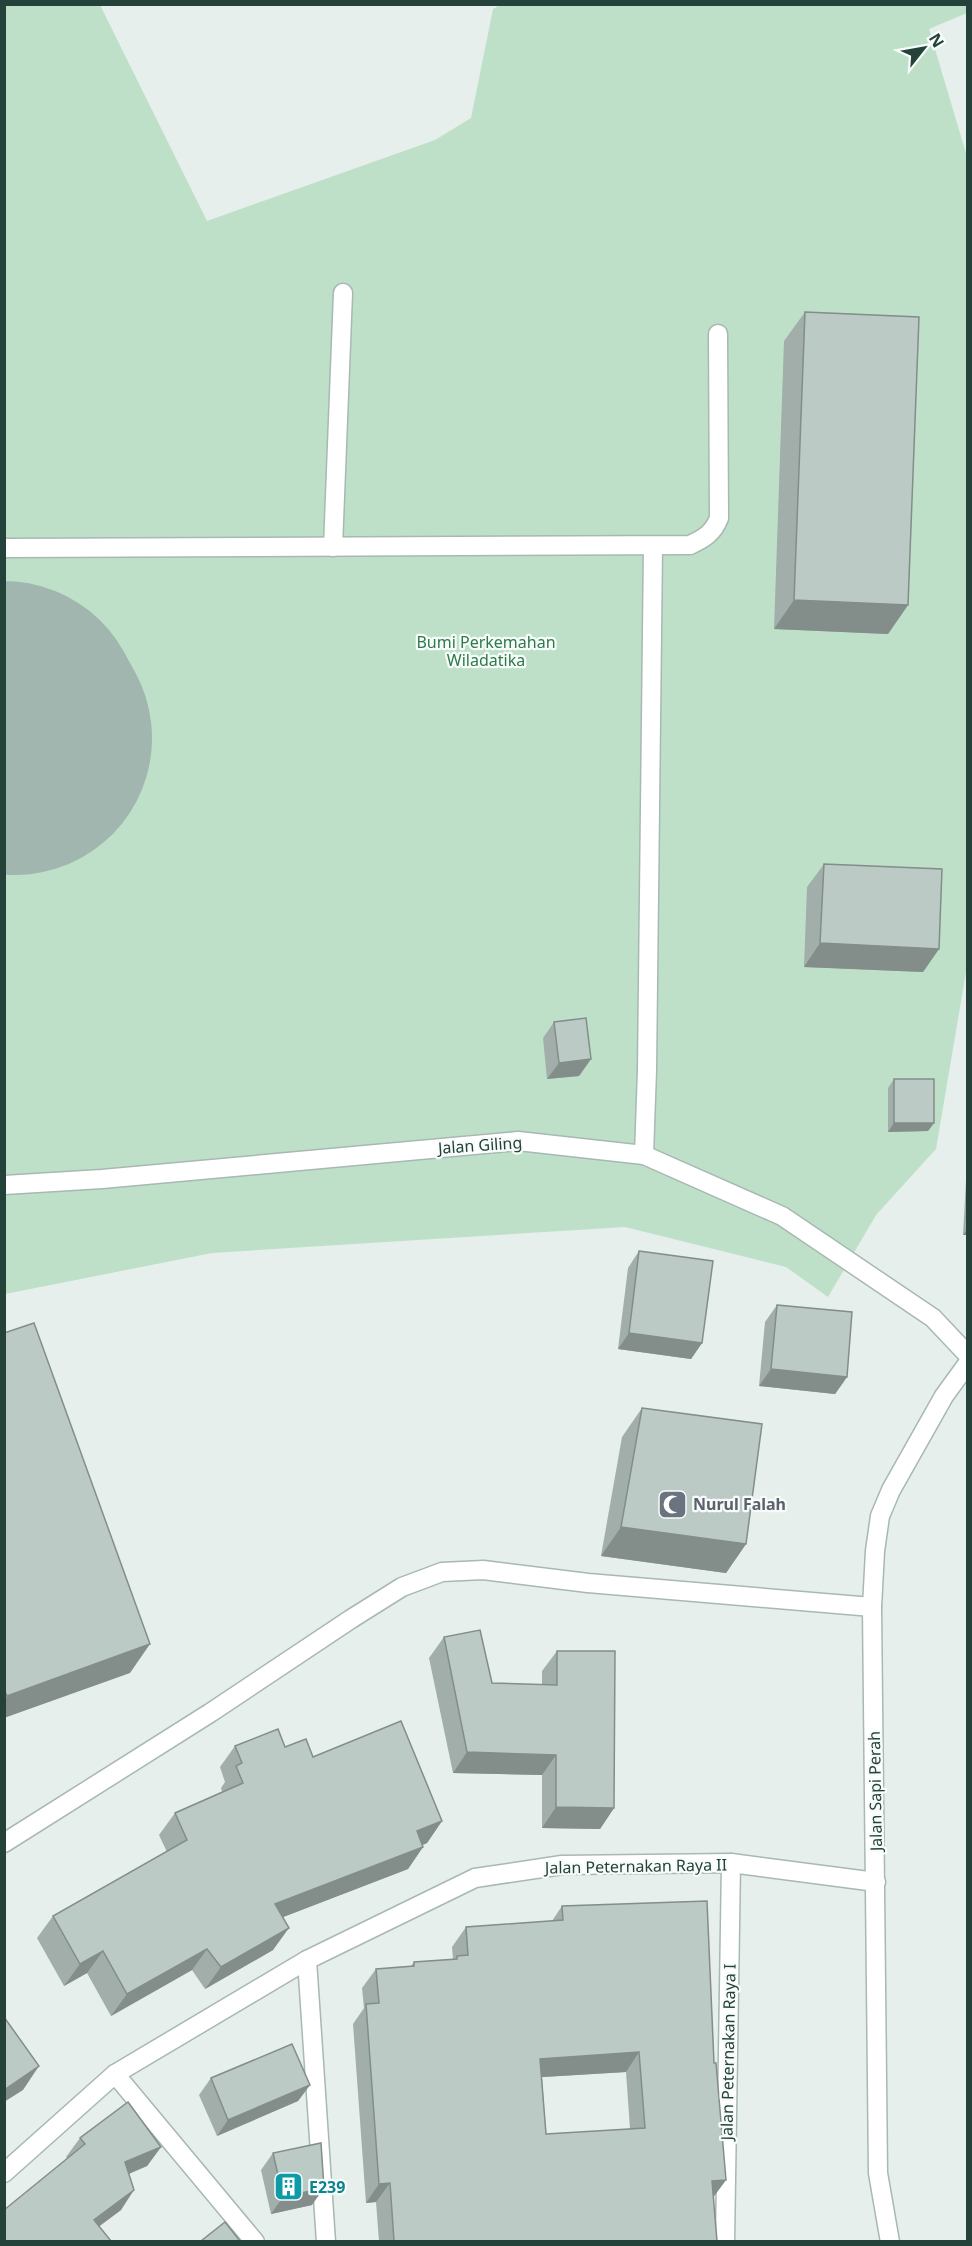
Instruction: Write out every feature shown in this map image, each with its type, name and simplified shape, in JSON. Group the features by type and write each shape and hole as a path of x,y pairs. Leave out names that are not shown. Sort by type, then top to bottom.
{"street":[{"path":"333,547 343,293"},
{"path":"4,548 690,545 714,531 719,518 718,334"},
{"path":"644,1155 653,546"},
{"name":"Jalan Giling","path":"4,1185 102,1179 518,1140 644,1155 782,1216 933,1318 968,1355"},
{"name":"Jalan Sapi Perah","path":"890,2241 878,2174 872,1607 875,1551 880,1516 891,1490 944,1396 968,1363"},
{"path":"4,1843 210,1713 359,1613 402,1587 442,1572 483,1570 588,1583 872,1607"},
{"name":"Jalan Peternakan Raya II","path":"4,2173 115,2074 307,1960 476,1878 562,1865 731,1863 876,1882"},
{"name":"Jalan Peternakan Raya I","path":"725,2241 731,1863"},
{"path":"307,1960 326,2241"},
{"path":"115,2074 255,2241"}],"green space":[{"name":"Bumi Perkemahan Wiladatika","path":"5,5 100,5 207,221 435,140 471,118 493,9 500,5 967,5 967,13 929,29 968,160 967,966 936,1149 876,1215 828,1297 786,1267 625,1227 212,1253 5,1294"}],"building":[{"path":"805,312 919,317 908,605 794,600"},
{"path":"824,864 942,869 939,949 820,943"},
{"path":"586,1018 591,1059 559,1063 554,1022"},
{"path":"894,1079 934,1079 934,1123 894,1123"},
{"path":"639,1251 713,1261 702,1343 629,1333"},
{"path":"777,1305 852,1312 847,1377 771,1369"},
{"path":"34,1323 150,1644 7,1696 4,1689 4,1333"},
{"name":"Nurul Falah","path":"642,1408 762,1424 746,1544 621,1527"},
{"path":"480,1630 492,1683 557,1685 557,1651 615,1651 614,1808 556,1807 556,1755 467,1752 444,1637"},
{"path":"401,1721 442,1821 417,1831 423,1847 275,1904 289,1928 221,1967 207,1949 127,1994 103,1951 80,1964 53,1916 187,1840 175,1813 243,1783 236,1766 242,1763 235,1746 278,1729 285,1747 306,1739 313,1757"},
{"path":"707,1901 714,2063 716,2063 726,2180 712,2181 717,2241 394,2241 390,2183 379,2184 366,2004 379,2003 376,1969 414,1966 414,1962 457,1959 457,1956 468,1955 466,1927 563,1920 562,1906","holes":["639,2052 645,2128 546,2134 540,2059"]},
{"path":"4,2017 39,2066 4,2090"},
{"path":"292,2044 310,2085 228,2120 211,2078"},
{"path":"128,2102 161,2147 125,2162 134,2190 94,2220 111,2241 4,2241 4,2210 85,2144 80,2138"},
{"path":"321,2143 324,2188 283,2197 273,2153"},
{"path":"225,2222 240,2241 201,2241"}],"runway":[{"path":"4,718 15,738"}],"place":[{"name":"Nurul Falah","path":"672,1504"},
{"name":"E239","path":"288,2187"}]}
